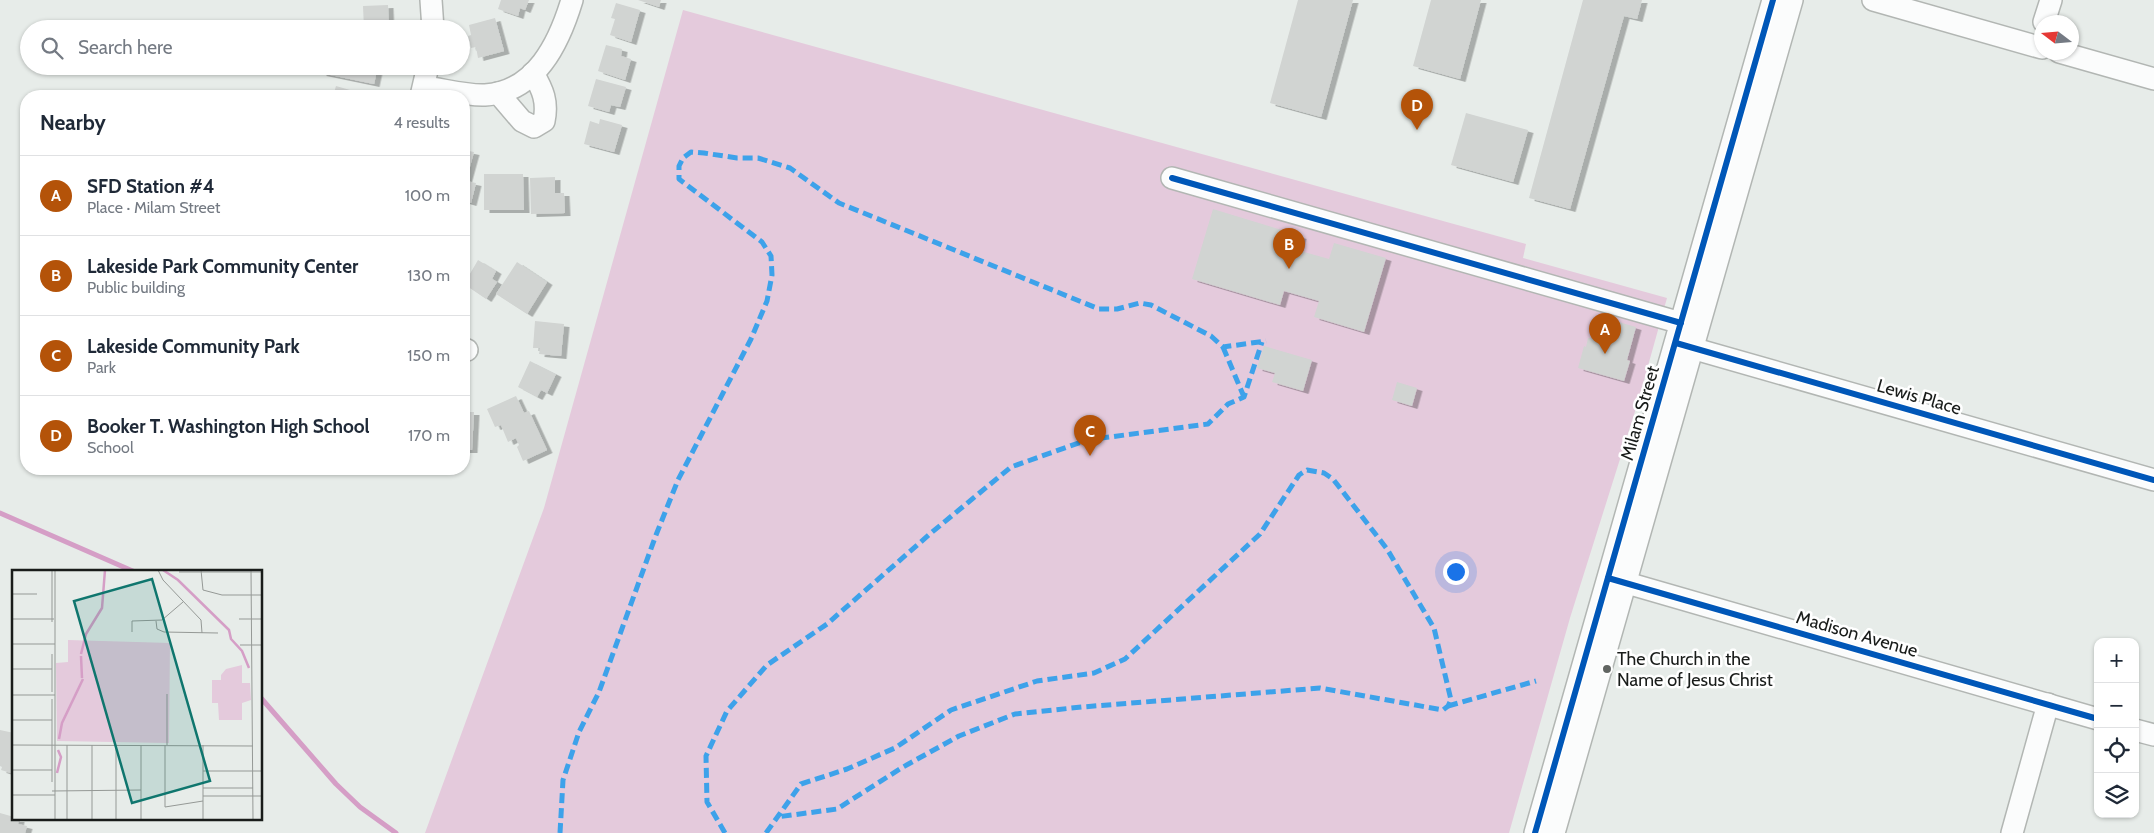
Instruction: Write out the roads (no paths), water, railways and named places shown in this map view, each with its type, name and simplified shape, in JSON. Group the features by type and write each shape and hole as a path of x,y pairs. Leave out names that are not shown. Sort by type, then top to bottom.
{"street":[{"path":"431,0 432,20"},
{"path":"470,94 484,95 507,91 533,73 551,53 563,28 572,0"},
{"name":"Milam Street","path":"1685,346 1681,323 1773,0"},
{"name":"Milam Street","path":"1551,830 1617,580 1685,346 1792,0"},
{"path":"1873,0 2034,40"},
{"path":"2046,15 2051,0"},
{"path":"2079,58 2154,79"},
{"path":"498,93 522,121 534,127 544,121 547,108 544,93 533,73"},
{"path":"422,90 426,75"},
{"path":"1172,178 1681,323"},
{"name":"Lewis Place","path":"1685,346 2154,480"},
{"name":"Madison Avenue","path":"1617,580 2094,718"},
{"path":"2012,833 2048,704"},
{"path":"2139,731 2154,735"}],"waterway":[{"path":"0,513 130,570"},
{"path":"262,699 336,784 360,807 396,833"}],"place":[{"name":"Booker T. Washington High School","path":"1417,130"},
{"name":"Lakeside Park Community Center","path":"1289,269"},
{"name":"SFD Station #4","path":"1605,354"},
{"name":"Lakeside Community Park","path":"1090,456"},
{"name":"The Church in the Name of Jesus Christ","path":"1607,669"}]}
